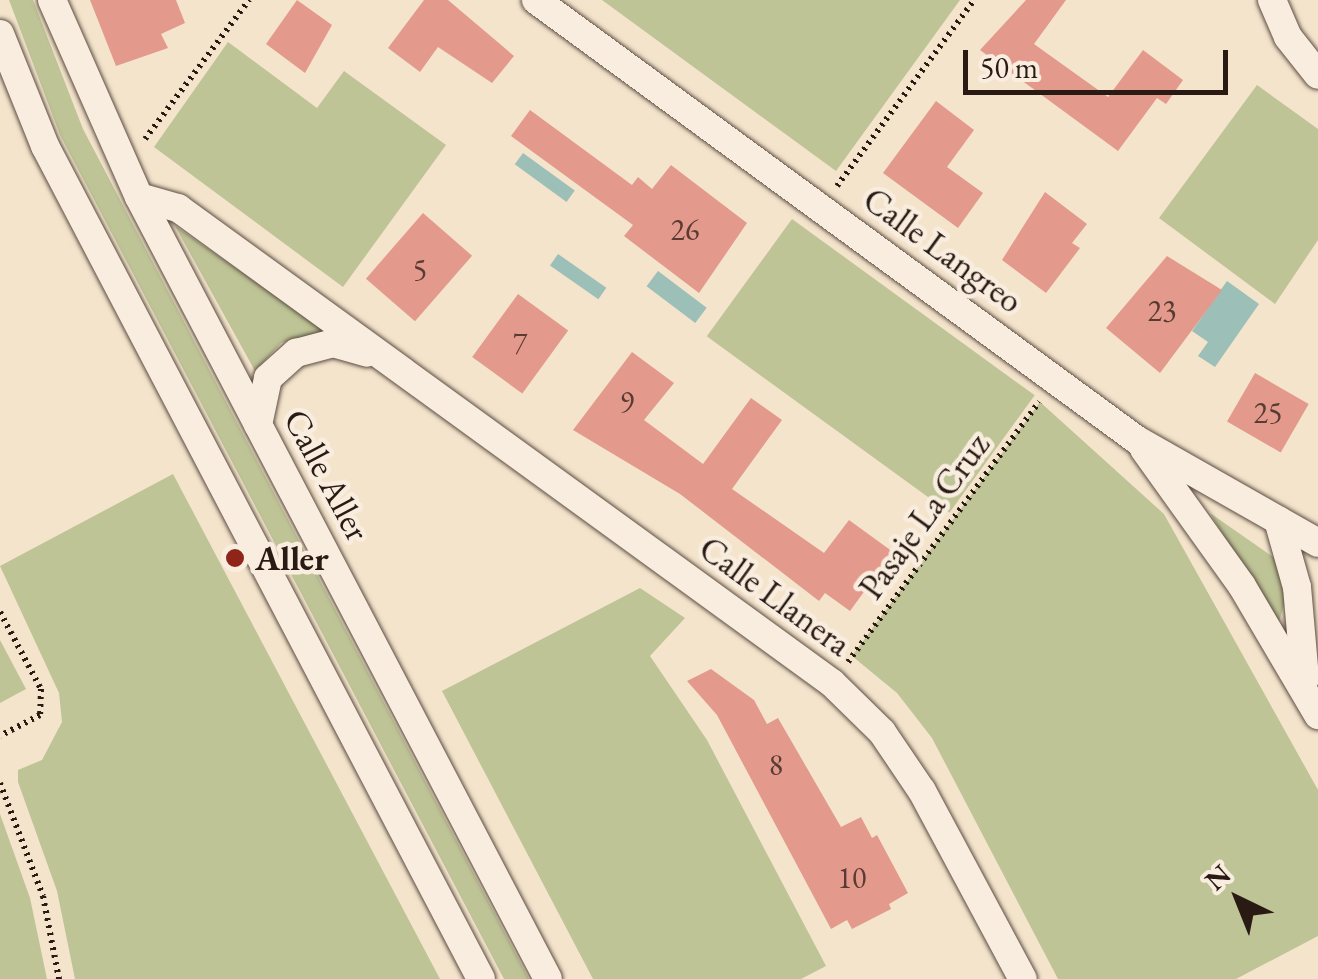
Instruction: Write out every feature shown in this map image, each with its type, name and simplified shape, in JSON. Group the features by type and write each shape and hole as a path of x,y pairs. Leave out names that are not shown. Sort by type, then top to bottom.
{"street":[{"name":"Calle Aller","path":"52,0 139,198 548,979"},
{"name":"Calle Langreo","path":"536,0 1137,440 1318,544"},
{"path":"1272,0 1288,37 1318,76"},
{"path":"0,34 54,162 482,979"},
{"name":"Calle Llanera","path":"139,198 178,208 832,683 882,732 922,792 1023,979"},
{"name":"Calle Llanera","path":"258,424 268,378 296,353 333,342 387,360"},
{"path":"1137,440 1242,586 1318,714"},
{"path":"1278,520 1308,620 1300,667 1318,714"}],"path":[{"path":"141,144 249,0"},
{"path":"821,208 974,0"},
{"name":"Pasaje La Cruz","path":"832,683 1056,380"},
{"path":"0,612 42,689 40,714 0,736"},
{"path":"0,784 42,896 59,979"}],"green space":[{"path":"9,0 33,0 83,129 529,979 504,979 60,135"},
{"path":"602,0 960,0 836,171"},
{"path":"228,42 317,108 344,71 446,145 343,287 154,147"},
{"path":"1257,85 1318,129 1318,240 1275,304 1159,218"},
{"path":"792,219 1035,395 949,513 707,336"},
{"path":"175,226 327,331 281,343 255,371"},
{"path":"1040,402 1164,514 1318,790 1318,936 1236,979 1058,979 932,738 897,693 852,656"},
{"path":"173,474 440,979 75,979 57,891 18,782 18,770 42,760 62,722 59,693 0,566"},
{"path":"1210,513 1276,559 1285,602 1278,625"},
{"path":"640,588 685,618 650,656 707,740 826,966 801,979 593,979 442,691"},
{"path":"0,640 26,689 0,703"},
{"path":"0,814 30,898 47,979 0,979"}],"water":[{"path":"523,153 575,191 567,202 515,164"},
{"path":"558,254 606,288 598,299 550,265"},
{"path":"658,271 707,308 695,323 647,286"},
{"path":"1227,281 1259,304 1215,367 1198,356 1208,342 1192,331"}],"building":[{"path":"90,0 176,0 185,23 161,34 168,48 116,66"},
{"path":"297,0 332,25 305,73 266,44"},
{"path":"424,0 448,0 514,56 492,83 438,47 420,72 388,48"},
{"path":"1026,0 1066,0 1034,44 1108,97 1143,50 1183,80 1166,104 1157,98 1118,151 980,50"},
{"path":"936,101 974,130 947,167 983,193 958,228 883,173"},
{"path":"530,110 632,185 638,177 652,189 671,165 747,223 699,293 624,236 633,225 511,136"},
{"path":"1045,192 1087,224 1072,243 1080,248 1046,293 1002,260"},
{"path":"423,213 472,256 415,321 366,279"},
{"path":"1167,256 1222,290 1160,373 1106,328"},
{"path":"518,294 568,330 522,394 472,357"},
{"path":"632,352 674,383 644,420 703,464 751,398 782,420 732,489 824,553 849,520 893,552 850,611 825,593 819,601 680,494 573,430"},
{"path":"1255,373 1309,404 1281,452 1227,421"},
{"path":"711,669 754,700 767,724 778,718 841,827 861,817 872,838 877,835 908,893 889,904 891,909 852,929 847,920 831,929 717,715 687,681"}],"place":[{"name":"Aller","path":"235,558"}]}
